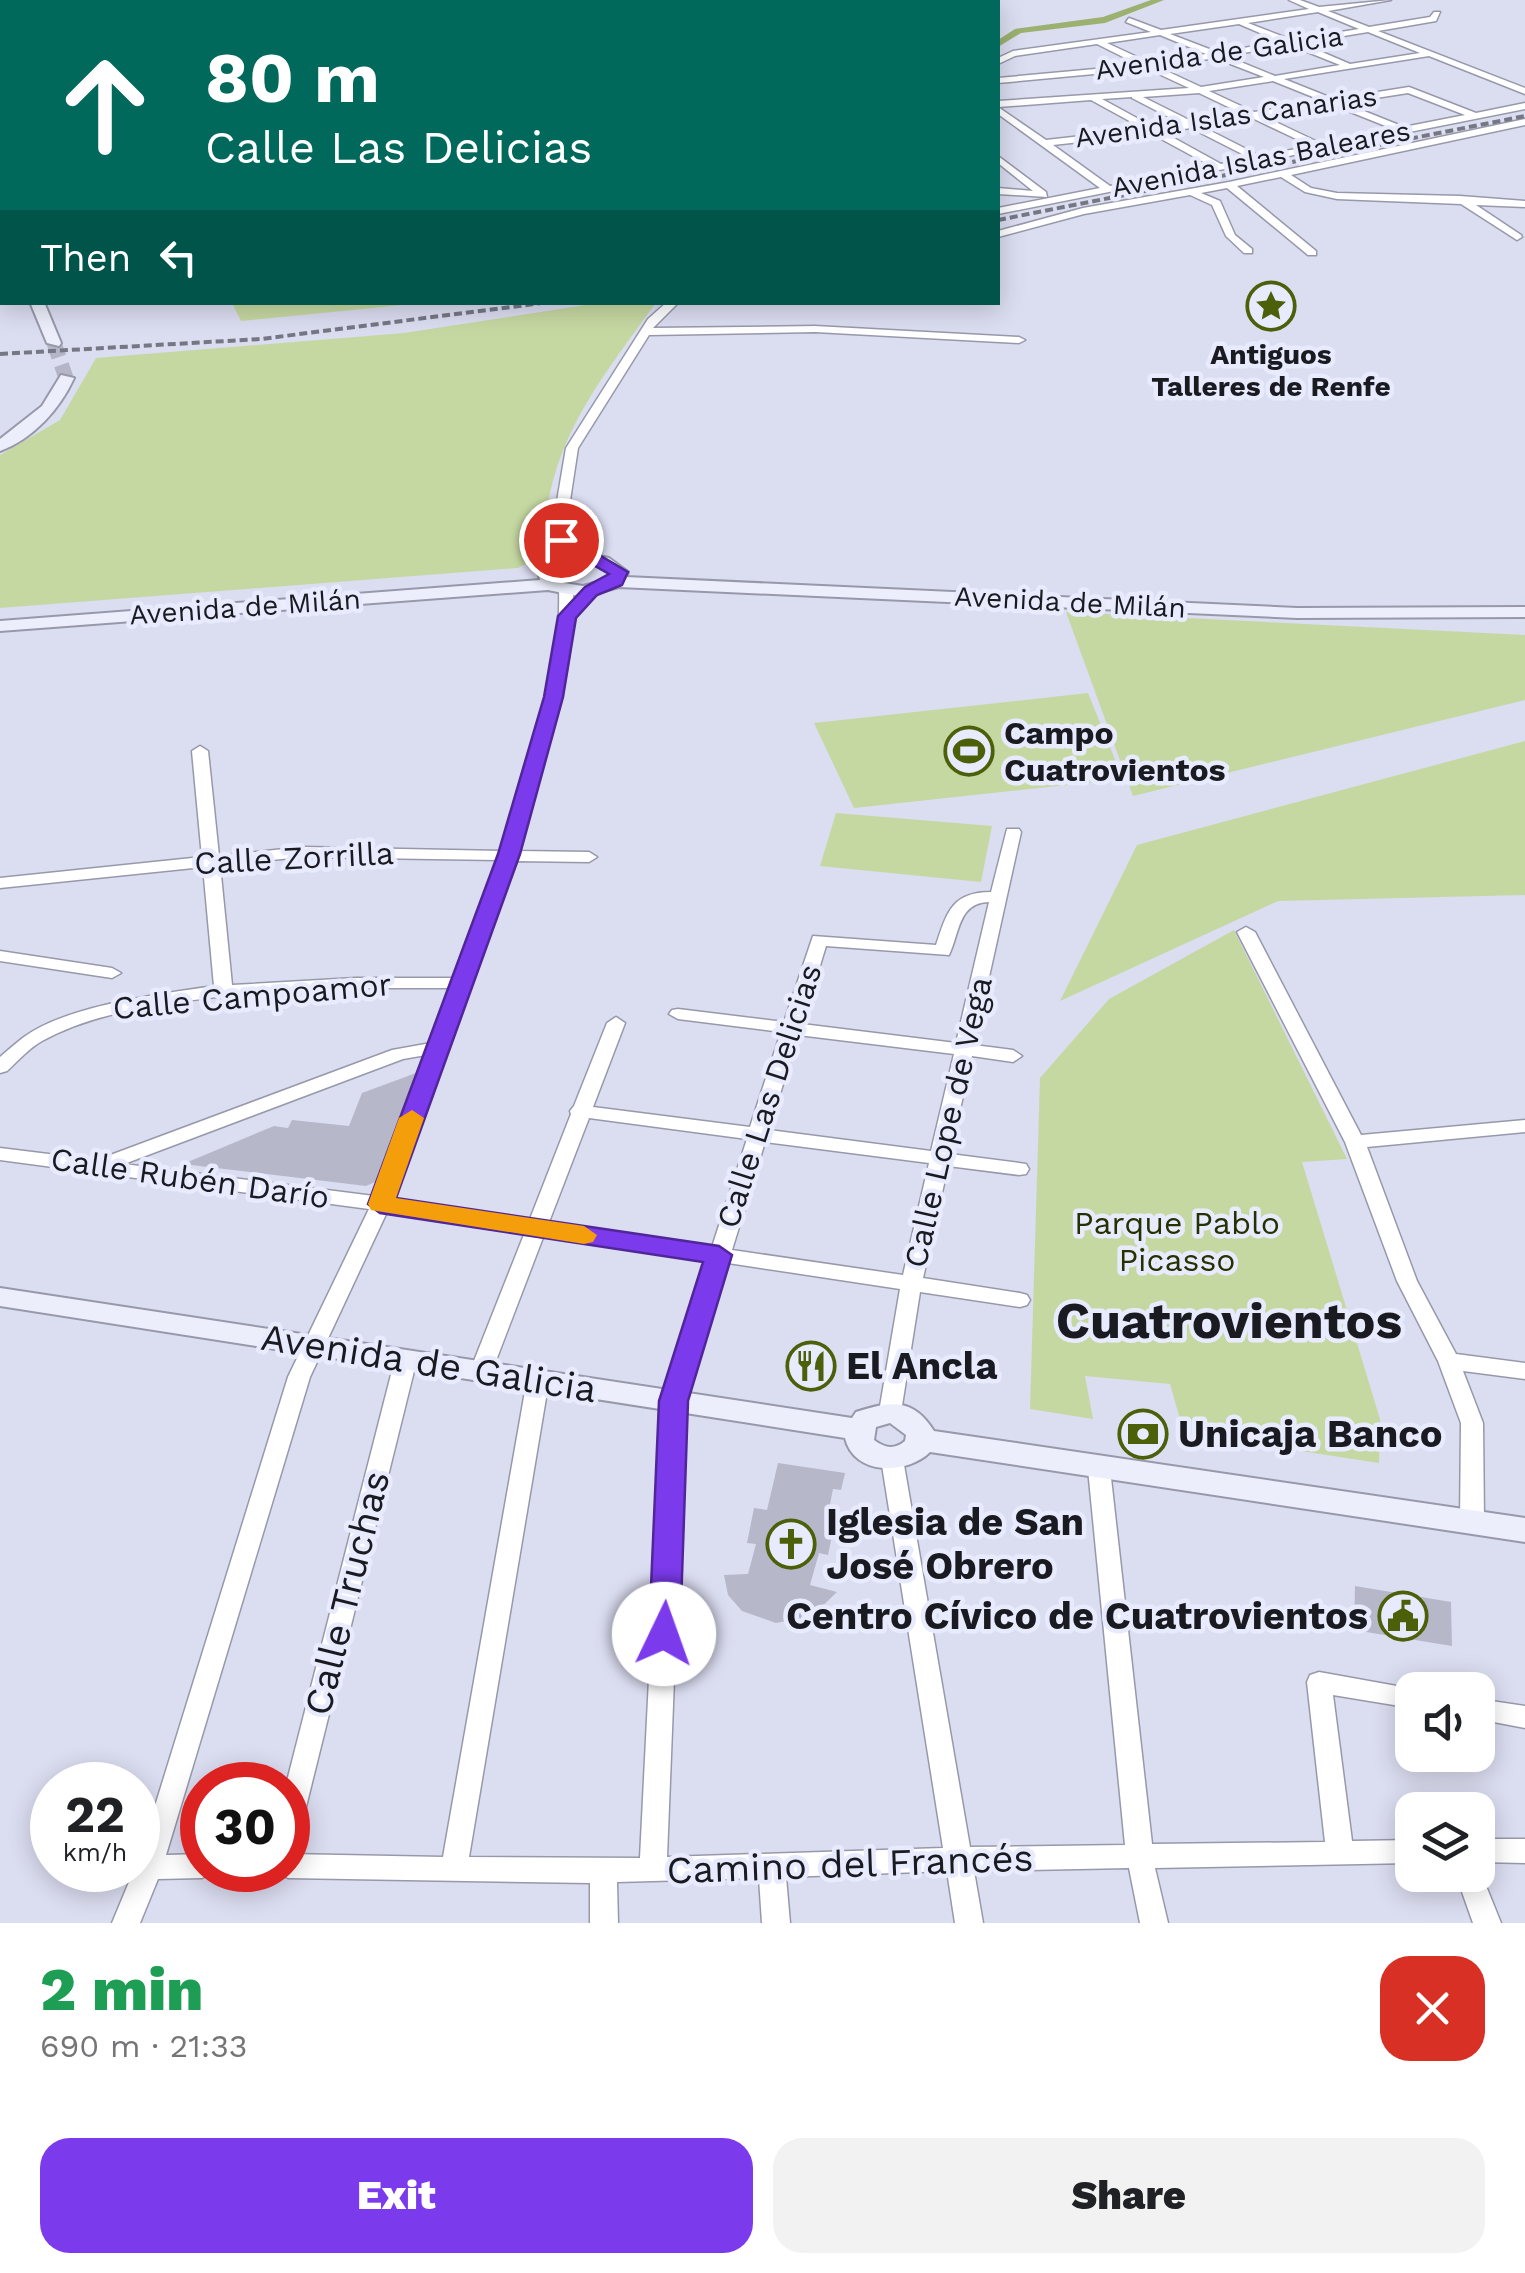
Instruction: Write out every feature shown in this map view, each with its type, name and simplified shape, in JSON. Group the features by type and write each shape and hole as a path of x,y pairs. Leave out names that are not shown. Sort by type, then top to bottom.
{"street":[{"path":"1293,0 1525,91"},
{"path":"1000,59 1013,54 1387,0"},
{"name":"Avenida de Galicia","path":"1000,81 1216,56 1433,19 1437,14"},
{"path":"1128,20 1403,131"},
{"path":"1242,22 1347,66"},
{"path":"1099,42 1321,147"},
{"path":"1013,54 1220,167"},
{"path":"1000,107 1200,90 1427,54"},
{"name":"Avenida Islas Canarias","path":"1043,143 1154,131 1409,90 1475,116"},
{"path":"1133,95 1259,159"},
{"name":"Avenida Islas Baleares","path":"1000,211 1525,106"},
{"path":"1000,109 1108,189"},
{"path":"1000,233 1067,214 1283,174 1525,122"},
{"path":"1000,161 1044,195"},
{"path":"1283,174 1308,190 1337,196 1525,204"},
{"path":"1219,185 1312,253"},
{"path":"1000,191 1070,197"},
{"path":"1191,192 1216,203 1231,236 1248,251"},
{"path":"1460,199 1516,237"},
{"path":"39,305 54,343"},
{"path":"160,1830 299,1377 380,1204 509,854 553,697 567,616 554,578 572,448 646,332 671,305"},
{"path":"646,332 815,329 1019,340"},
{"path":"0,446 37,422 58,400 66,378"},
{"path":"561,540 591,559 607,562 617,577 591,591 567,616"},
{"path":"554,578 591,559"},
{"name":"Avenida de Milán","path":"617,577 1290,601 1525,602"},
{"name":"Avenida de Milán","path":"617,577 1296,613 1525,612"},
{"path":"554,578 591,591"},
{"name":"Avenida de Milán","path":"0,616 554,578"},
{"name":"Avenida de Milán","path":"0,626 554,578"},
{"path":"200,751 224,994"},
{"name":"Calle Lope de Vega","path":"890,1412 910,1285 1013,832"},
{"name":"Calle Zorrilla","path":"0,882 302,852 588,857"},
{"name":"Calle Las Delicias","path":"654,1870 674,1401 819,940 943,951 959,905 976,894 999,896"},
{"path":"1246,932 1355,1142 1407,1281 1449,1361 1472,1423 1472,1522"},
{"path":"0,956 112,973"},
{"name":"Calle Campoamor","path":"3,1056 85,1014 128,1002 374,981 462,983"},
{"path":"678,1014 1013,1056"},
{"path":"481,1371 533,1228 616,1023"},
{"path":"104,1164 400,1054 438,1046"},
{"path":"579,1111 1019,1169"},
{"path":"1355,1142 1525,1126"},
{"name":"Calle Rubén Darío","path":"0,1154 104,1164 1020,1300"},
{"name":"Avenida de Galicia","path":"0,1296 859,1430"},
{"name":"Calle Truchas","path":"304,1762 406,1360"},
{"path":"1449,1361 1525,1372"},
{"path":"454,1870 538,1380"},
{"path":"890,1412 916,1424 921,1440 913,1452 892,1460 868,1453 860,1444 859,1430 866,1420 890,1412"},
{"path":"921,1440 1525,1530"},
{"path":"892,1460 969,1923"},
{"path":"1099,1469 1140,1858 1154,1923"},
{"path":"1340,1854 1319,1682 1395,1695"},
{"path":"1495,1712 1525,1717"},
{"path":"1495,1851 1525,1852"},
{"name":"Camino del Francés","path":"310,1867 603,1871 958,1859 1395,1852"},
{"path":"772,1868 776,1923"},
{"path":"603,1871 604,1923"},
{"path":"126,1921 138,1892"},
{"path":"1476,1892 1488,1923"}],"green space":[{"path":"233,305 403,305 241,321"},
{"path":"586,305 654,305 593,392 563,450 546,516 543,555 518,568 0,608 0,455 60,420 96,358 404,333"},
{"path":"1066,612 1525,635 1525,700 1133,796"},
{"name":"Campo Cuatrovientos","path":"1088,693 1123,779 854,808 814,723"},
{"path":"1525,741 1525,895 1278,901 1060,1001 1137,845"},
{"name":"Campo Cuatrovientos","path":"836,813 992,826 981,882 820,866"},
{"name":"Parque Pablo Picasso","path":"1234,930 1347,1159 1302,1162 1380,1419 1379,1463 1184,1433 1170,1384 1085,1376 1093,1419 1030,1409 1040,1078 1109,999"}],"building":[{"path":"416,1073 375,1182 366,1186 183,1164 274,1126 288,1128 292,1120 349,1126 362,1093"},
{"name":"Iglesia de San José Obrero","path":"778,1463 845,1473 841,1490 833,1489 827,1519 835,1521 828,1555 819,1553 810,1585 837,1592 812,1616 776,1623 742,1611 728,1595 724,1575 748,1574 756,1544 747,1543 754,1508 767,1510"},
{"name":"Centro Cívico de Cuatrovientos","path":"1355,1586 1451,1602 1452,1646 1354,1630"}],"waterway":[{"path":"1000,43 1018,31 1105,20 1159,0"}],"tunnel":[{"path":"1194,178 1209,184"},
{"path":"54,343 66,378"}],"railway":[{"path":"1000,220 1525,116"},
{"path":"0,354 261,339 527,305"}],"slow traffic":[{"path":"412,1118 380,1204 584,1235"}],"place":[{"name":"Antiguos Talleres de Renfe","path":"1271,306"},
{"name":"Campo Cuatrovientos","path":"969,751"},
{"name":"El Ancla","path":"811,1366"},
{"name":"Unicaja Banco","path":"1143,1434"},
{"name":"Iglesia de San José Obrero","path":"791,1544"},
{"name":"Centro Cívico de Cuatrovientos","path":"1403,1616"}],"district":[{"name":"Cuatrovientos","path":"1229,1320"}],"route":[{"path":"561,540 619,572 616,582 591,591 567,616 553,697 509,854 380,1204 719,1255 674,1401 664,1634"}]}
